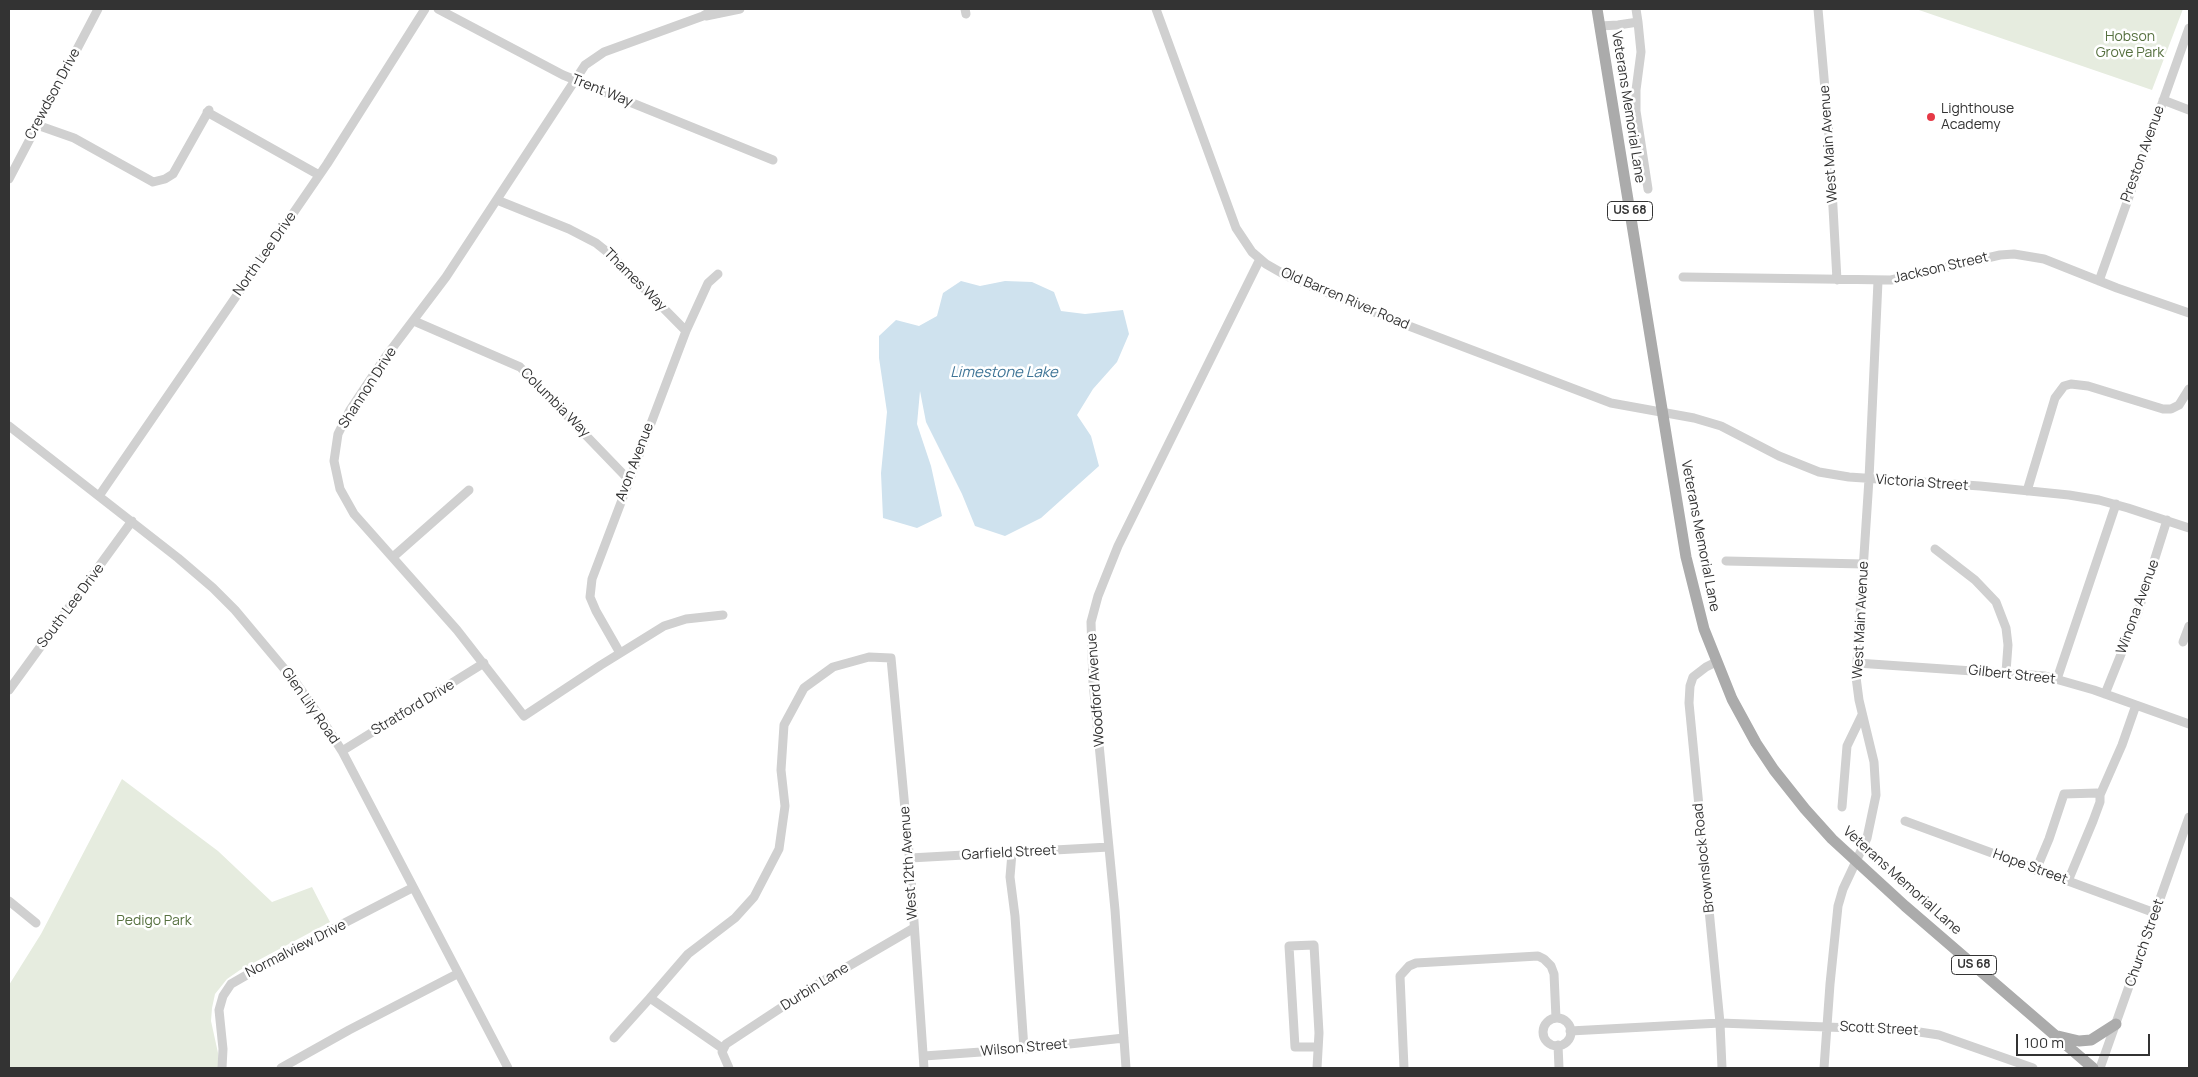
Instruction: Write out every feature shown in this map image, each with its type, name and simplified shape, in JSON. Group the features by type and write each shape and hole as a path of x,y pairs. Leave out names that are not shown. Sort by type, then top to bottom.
{"main road":[{"name":"Veterans Memorial Lane","path":"1597,9 1662,413 1692,584 1702,622 1716,662 1740,713 1769,763 1816,821 1856,862 2092,1068"},
{"path":"2054,1035 2079,1040 2091,1040 2116,1024"}],"street":[{"name":"Crewdson Drive","path":"9,179 98,9"},
{"name":"North Lee Drive","path":"99,496 319,176 425,9"},
{"name":"Trent Way","path":"438,9 574,80 773,160"},
{"name":"Shannon Drive","path":"703,16 715,9"},
{"name":"Shannon Drive","path":"620,653 524,716 484,663 354,514 338,482 334,454 338,434 350,410 384,359 446,277 585,66 604,52 703,16 740,9"},
{"name":"Old Barren River Road","path":"1156,9 1234,223 1248,248 1260,260 1300,282 1612,403 1662,413"},
{"path":"1636,9 1642,52 1636,90 1636,111 1648,189"},
{"name":"West Main Avenue","path":"1818,9 1829,135 1837,280"},
{"path":"1600,26 1638,22"},
{"name":"Preston Avenue","path":"2099,281 2189,28"},
{"path":"2163,100 2189,110"},
{"path":"37,125 74,138 153,182 166,179 172,174 208,111 319,176"},
{"name":"Thames Way","path":"496,200 596,243 611,255 686,330"},
{"name":"Jackson Street","path":"1683,277 1878,281 1906,278 1985,258 2014,254 2044,259 2189,313"},
{"name":"Woodford Avenue","path":"1126,1068 1090,636 1094,608 1129,523 1260,260"},
{"name":"Avon Avenue","path":"620,653 596,611 590,590 592,579 628,479 686,330 708,283 718,274"},
{"name":"West Main Avenue","path":"1824,1068 1838,906 1871,825 1876,795 1874,762 1857,686 1857,663 1869,479 1878,281"},
{"name":"Columbia Way","path":"414,321 520,368 628,479"},
{"path":"2027,491 2056,398 2065,386 2071,384 2088,386 2149,407 2167,410 2181,403 2189,389"},
{"name":"Victoria Street","path":"1662,413 1694,418 1721,426 1806,468 1842,477 2069,495 2116,504 2189,528"},
{"name":"Glen Lily Road","path":"9,426 132,521 211,586 235,610 303,692 342,751 457,974 508,1068"},
{"path":"393,557 469,490"},
{"path":"2057,679 2116,504"},
{"name":"Winona Avenue","path":"2105,694 2138,612 2167,520"},
{"name":"South Lee Drive","path":"9,690 132,521"},
{"path":"1935,548 1975,580 1996,602 2006,628 2008,645 2006,672"},
{"path":"1726,561 1864,564"},
{"path":"620,653 653,632 675,622 724,614"},
{"path":"2183,642 2189,626"},
{"name":"West 12th Avenue","path":"650,998 688,954 735,918 754,897 779,849 786,806 781,770 784,725 804,688 833,667 870,657 890,658 910,858 924,1068"},
{"name":"Brownslock Road","path":"1716,662 1701,670 1692,679 1689,703 1720,1023 1722,1068"},
{"name":"Stratford Drive","path":"342,751 484,663"},
{"name":"Gilbert Street","path":"1857,663 2006,672 2057,679 2189,724"},
{"path":"2068,881 2098,808 2100,796 2122,745 2136,705"},
{"path":"1842,807 1847,746 1862,715"},
{"path":"2036,870 2064,794 2097,793 2100,796"},
{"name":"Church Street","path":"2100,1068 2189,817"},
{"name":"Hope Street","path":"1904,821 2155,913"},
{"name":"Garfield Street","path":"910,858 1109,847"},
{"path":"1012,853 1010,877 1015,916 1024,1049"},
{"name":"Normalview Drive","path":"222,1068 223,1049 219,1010 223,996 232,984 271,960 412,888"},
{"path":"9,901 36,923"},
{"name":"Durbin Lane","path":"722,1050 730,1040 811,988 914,928"},
{"path":"1316,1047 1295,1047 1289,946 1314,945 1319,1033 1316,1047 1317,1068"},
{"path":"1404,1068 1400,976 1408,966 1435,962 1538,956 1548,962 1554,974 1556,1018"},
{"path":"281,1068 457,974"},
{"path":"614,1038 650,998 722,1050 729,1068"},
{"path":"1556,1018 1564,1020 1570,1031 1566,1041 1558,1045 1546,1041 1543,1033 1545,1024 1556,1018"},
{"name":"Scott Street","path":"1570,1031 1720,1023 1884,1028 1928,1033 2033,1068"},
{"name":"Wilson Street","path":"924,1056 1024,1049 1124,1038"},
{"path":"1558,1045 1559,1068"}],"green space":[{"name":"Hobson Grove Park","path":"1916,9 2183,9 2152,90"},
{"name":"Pedigo Park","path":"122,779 218,851 272,902 312,887 330,922 240,970 227,979 215,994 211,1021 218,1053 218,1068 9,1068 9,985 41,934"}],"water":[{"name":"Limestone Lake","path":"961,281 980,286 1005,281 1032,282 1054,292 1061,311 1085,314 1123,310 1129,334 1117,362 1093,389 1077,415 1091,436 1099,466 1041,518 1005,536 975,526 962,494 926,422 920,391 917,424 931,466 942,516 917,528 883,518 881,473 887,412 879,358 879,336 896,320 919,326 937,316 943,293"}],"place":[{"name":"Lighthouse Academy","path":"1931,117"}]}
